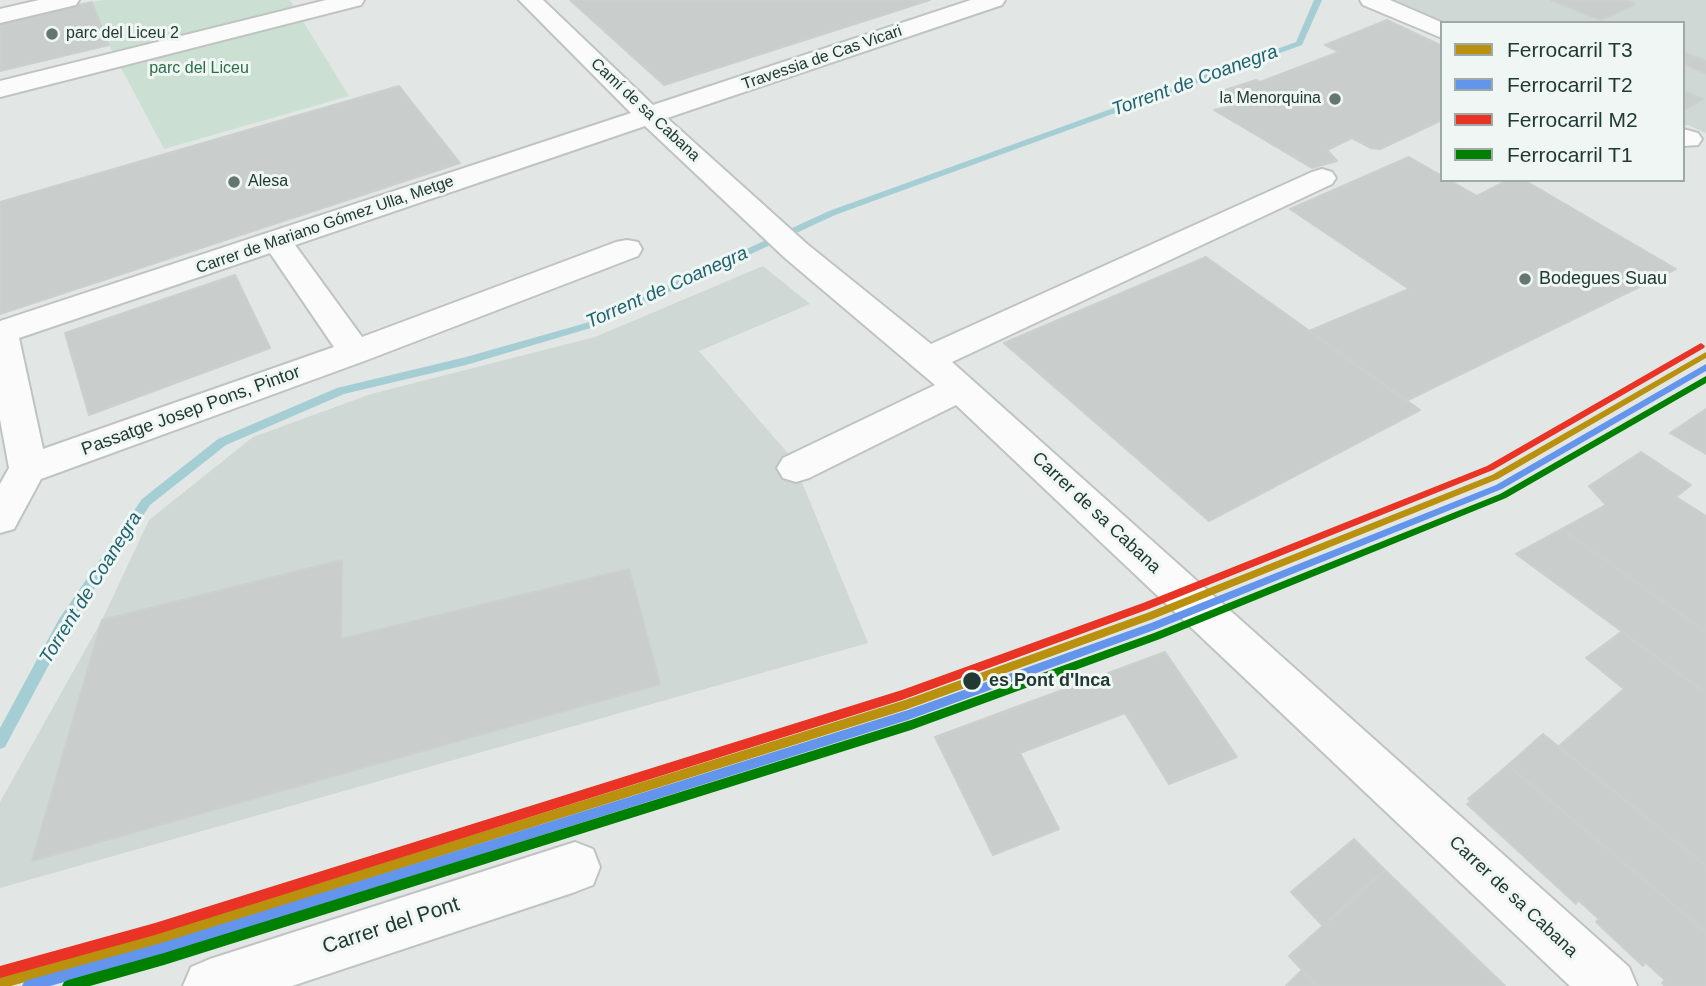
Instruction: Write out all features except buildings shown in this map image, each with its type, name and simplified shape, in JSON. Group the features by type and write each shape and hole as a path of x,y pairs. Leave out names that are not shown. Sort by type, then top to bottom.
{"street":[{"path":"0,16 68,0"},
{"path":"0,89 353,0"},
{"name":"Camí de sa Cabana","path":"530,0 649,116 761,218"},
{"name":"Travessia de Cas Vicari","path":"649,116 994,0"},
{"path":"1371,0 1440,30"},
{"name":"Carrer de Mariano Gómez Ulla, Metge","path":"28,469 0,333 649,116"},
{"path":"796,468 944,373 1322,178"},
{"name":"Carrer de sa Cabana","path":"761,218 796,251 944,373 1610,986"},
{"path":"277,241 355,352"},
{"name":"Passatge Josep Pons, Pintor","path":"28,469 355,352 627,248"},
{"path":"0,518 28,469"},
{"name":"Carrer del Pont","path":"210,986 575,867"}],"shaded area":[{"path":"1396,0 1706,0 1706,133 1685,126 1685,21 1440,21"},
{"path":"763,266 810,304 699,351 792,458 868,643 0,888 0,802 102,620 149,520 253,437 371,394 595,337"}],"green space":[{"name":"parc del Liceu","path":"290,0 349,96 164,149 109,45 93,2"}],"waterway":[{"name":"Torrent de Coanegra","path":"0,742 64,623 146,502 222,442 341,391 466,361 590,325 832,213 1299,43 1318,0"}],"rail line":[{"name":"M2","path":"0,972 155,929 902,695 1146,606 1490,468 1701,346"},
{"name":"T3","path":"0,983 158,939 905,705 1150,616 1495,477 1706,355"},
{"name":"T2","path":"28,986 161,949 908,715 1154,626 1499,487 1706,367"},
{"name":"T1","path":"68,986 164,959 911,725 1157,636 1503,496 1706,379"}],"place":[{"name":"parc del Liceu 2","path":"52,34"},
{"name":"la Menorquina","path":"1335,99"},
{"name":"Alesa","path":"234,182"},
{"name":"Bodegues Suau","path":"1525,279"},
{"name":"es Pont d'Inca","path":"972,681"}]}
